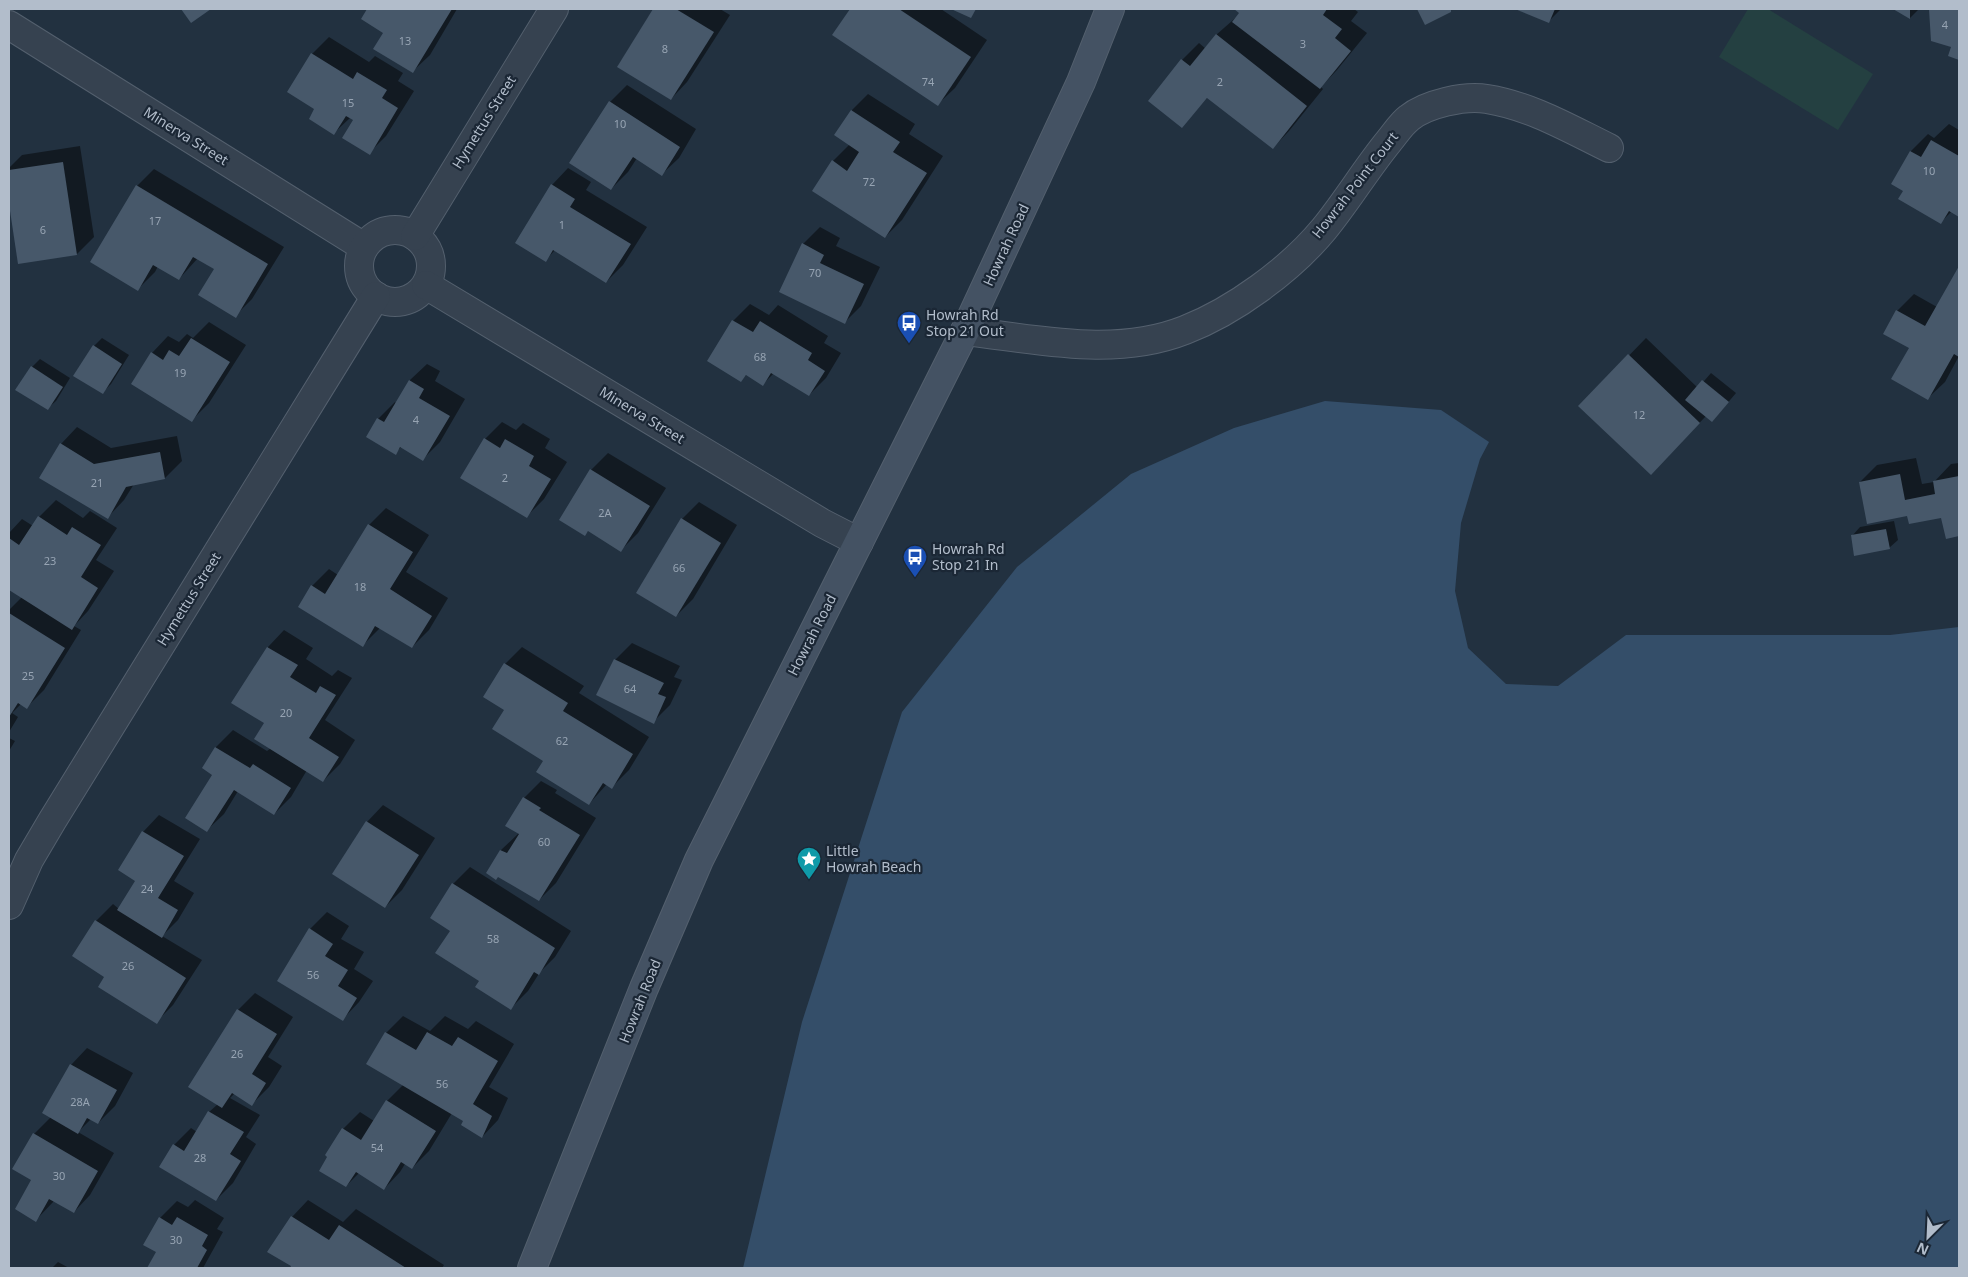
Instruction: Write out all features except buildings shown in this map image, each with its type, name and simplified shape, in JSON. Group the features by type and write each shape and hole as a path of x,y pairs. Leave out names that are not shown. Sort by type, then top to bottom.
{"street":[{"name":"Hymettus Street","path":"414,236 554,9"},
{"name":"Howrah Road","path":"532,1268 644,988 699,860 965,331 1081,82 1110,9"},
{"name":"Minerva Street","path":"9,26 364,246"},
{"name":"Howrah Point Court","path":"965,331 1091,346 1143,343 1184,330 1221,313 1259,288 1293,260 1323,230 1379,154 1408,119 1430,106 1458,100 1486,98 1528,109 1609,148"},
{"path":"392,230 404,231 414,236 427,249 431,258 430,277 426,285 418,294 397,302 386,301 376,296 367,289 359,269 360,257 364,246 381,232 392,230"},
{"name":"Minerva Street","path":"426,285 814,518 859,542"},
{"name":"Hymettus Street","path":"9,905 29,860 52,821 376,296"}],"green space":[{"path":"1748,9 1768,9 1873,74 1838,130 1719,57"}],"water":[{"path":"1325,401 1441,410 1489,442 1480,459 1461,523 1455,591 1468,648 1506,684 1558,686 1626,635 1890,635 1959,627 1959,1268 743,1268 802,1022 902,712 1017,567 1131,474 1234,428"}],"place":[{"name":"Howrah Rd Stop 21 Out","path":"909,344"},
{"name":"Howrah Rd Stop 21 In","path":"915,578"},
{"name":"Little Howrah Beach","path":"809,880"}]}
